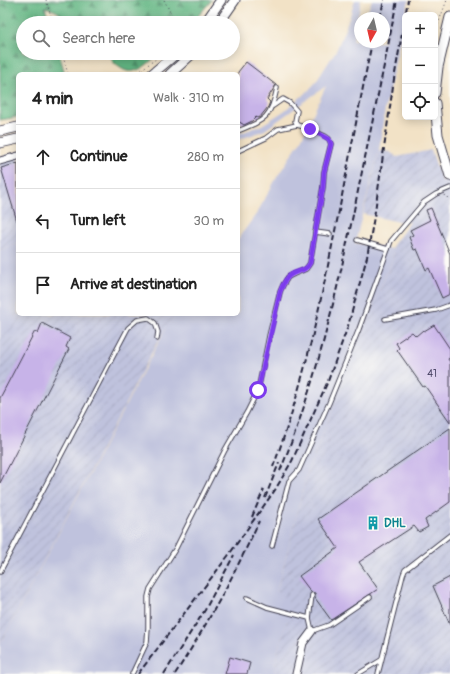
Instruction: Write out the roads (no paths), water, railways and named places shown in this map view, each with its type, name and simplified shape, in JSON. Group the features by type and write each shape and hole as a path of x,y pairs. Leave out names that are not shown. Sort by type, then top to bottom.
{"street":[{"path":"210,16 221,0"},
{"path":"224,16 235,0"},
{"path":"436,84 438,67 450,17"},
{"path":"154,72 169,60"},
{"path":"172,72 185,60"},
{"path":"437,120 438,135 450,176"},
{"path":"0,131 16,127"},
{"path":"0,142 16,139"},
{"path":"0,161 16,157"},
{"path":"296,674 303,643 312,631"}],"lane":[{"path":"273,106 277,88"},
{"path":"240,130 256,124 265,117 273,106 283,99 290,103 297,111 295,122 297,125"},
{"path":"132,674 147,642 148,597 150,589 176,548 225,450 258,390 280,292 288,277 306,269 308,266 324,172 331,144 329,139 325,136 297,125 278,129 266,138 240,150"},
{"path":"272,546 289,481 299,470 329,403 354,342 391,241 424,202 436,194 450,188"},
{"path":"315,232 330,234"},
{"path":"357,240 388,248"},
{"path":"385,319 436,310 450,305"},
{"path":"0,572 128,328 137,320 148,318 156,323 158,332 157,339"},
{"path":"378,674 405,570 450,535"},
{"path":"312,595 309,618 312,631 329,625 370,597"},
{"path":"247,598 267,607 309,618"},
{"path":"358,674 381,660"}],"railway":[{"path":"381,12 384,0"},
{"path":"280,471 306,402 335,295 397,0"},
{"path":"138,674 228,556 275,490 292,461 328,381 348,326 367,257 394,79 408,0"},
{"path":"273,467 293,410 315,324 371,48"},
{"path":"265,498 279,463"},
{"path":"252,517 264,489"},
{"path":"175,674 220,599 259,521"},
{"path":"164,674 205,610 234,555"}],"place":[{"name":"DHL","path":"373,523"}]}
